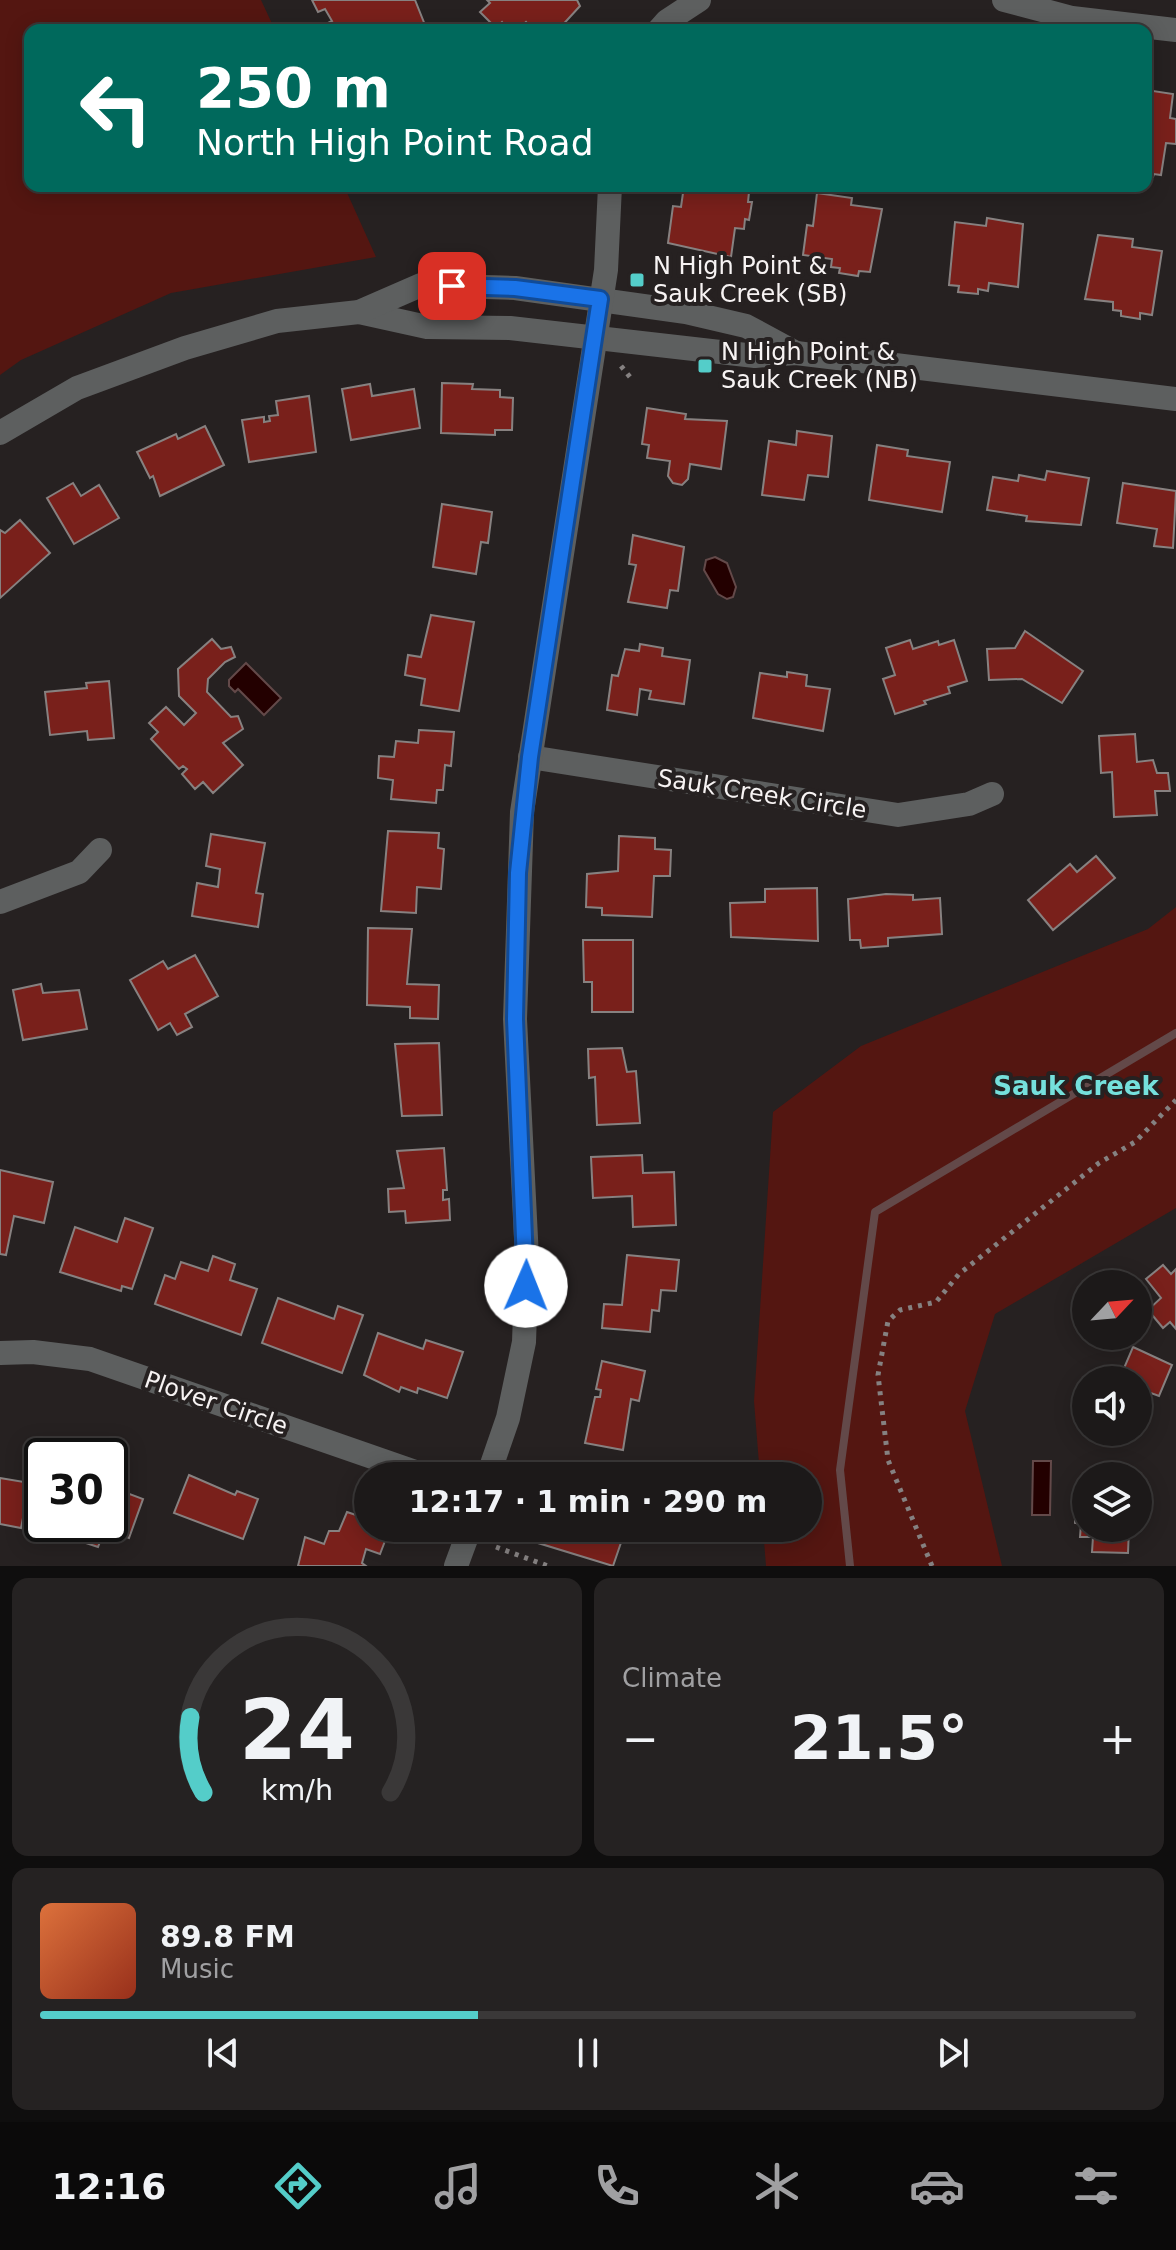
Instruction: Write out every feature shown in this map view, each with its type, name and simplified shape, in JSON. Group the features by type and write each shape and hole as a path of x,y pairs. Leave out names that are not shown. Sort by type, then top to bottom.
{"street":[{"path":"667,24 699,0"},
{"path":"1004,0 1072,18 1124,24"},
{"path":"1152,27 1176,30"},
{"path":"493,1462 508,1418 524,1342 527,1258 515,1019 518,873 530,757 606,270 610,192"},
{"path":"0,433 77,388 185,348 277,321 359,312 421,285 515,288 600,299 746,326 796,353"},
{"path":"359,312 427,327 510,328 755,356 796,353 1176,399"},
{"name":"Sauk Creek Circle","path":"530,757 898,815 969,804 992,794"},
{"path":"0,902 79,872 100,850"},
{"name":"Plover Circle","path":"0,1353 33,1352 90,1359 387,1462"},
{"path":"456,1566 465,1542"}],"path":[{"path":"621,366 630,377"},
{"path":"932,1566 888,1460 878,1375 888,1321 900,1310 936,1302 959,1274 1099,1163 1135,1142 1176,1100"},
{"path":"496,1547 548,1566"}],"shaded area":[{"path":"0,0 261,0 272,24 24,24 24,192 347,192 376,257 171,293 21,360 0,375"},
{"path":"715,557 727,563 736,587 733,597 727,599 718,594 704,570 706,560"},
{"path":"246,663 281,698 264,715 238,689 235,692 229,686 229,680"},
{"path":"1176,907 1176,1208 995,1314 965,1411 1002,1566 766,1566 764,1542 822,1542 822,1462 759,1462 754,1401 773,1112 861,1046 1148,929"},
{"path":"1033,1461 1051,1461 1050,1515 1032,1515"}],"building":[{"path":"312,0 415,0 425,24 326,24 332,21 325,9 318,12"},
{"path":"487,0 577,0 580,6 564,24 492,24 480,12 490,3"},
{"path":"1152,91 1173,94 1170,118 1176,119 1176,144 1166,143 1161,175 1154,174 1153,177"},
{"path":"683,192 749,192 748,202 752,202 744,229 735,228 731,257 668,243 673,206 681,207"},
{"path":"817,193 852,198 851,205 882,209 870,272 859,271 858,276 839,273 840,268 831,267 832,259 803,255 807,225 813,226"},
{"path":"987,218 1023,224 1018,287 989,283 988,291 978,289 978,294 958,292 959,286 949,285 955,222 986,226"},
{"path":"1098,235 1133,239 1132,247 1162,251 1152,315 1140,313 1140,319 1121,316 1121,311 1113,310 1113,302 1085,299"},
{"path":"442,383 473,384 472,389 500,390 500,397 513,398 512,430 495,430 495,435 441,433"},
{"path":"370,384 372,396 414,389 420,428 351,440 342,389"},
{"path":"309,396 316,452 249,462 242,420 264,417 264,422 270,421 269,416 278,415 276,401"},
{"path":"647,408 686,414 685,419 727,421 721,469 690,464 688,479 682,485 673,483 668,476 670,461 647,458 649,445 642,444"},
{"path":"205,426 224,465 160,496 153,476 150,478 137,452 176,434 178,439"},
{"path":"797,431 832,436 828,477 808,475 804,500 762,495 769,441 796,445"},
{"path":"877,445 908,450 907,456 950,462 942,512 869,500"},
{"path":"1047,471 1089,478 1081,525 1026,521 1027,516 987,510 993,477 1018,481 1019,475 1045,480"},
{"path":"73,483 81,496 99,485 119,518 74,544 47,498"},
{"path":"1123,483 1176,491 1173,548 1154,546 1157,529 1117,523"},
{"path":"442,504 492,512 488,543 481,542 476,574 433,567"},
{"path":"20,520 50,553 0,598 0,530 5,533"},
{"path":"633,535 684,547 678,591 670,590 667,608 628,602 636,565 629,564"},
{"path":"431,615 474,622 459,711 421,705 425,679 405,675 408,655 421,657"},
{"path":"1025,631 1083,671 1062,703 1022,679 989,680 987,649 1015,648"},
{"path":"212,639 221,649 231,647 235,657 225,662 208,679 207,692 231,717 238,716 243,729 223,743 243,765 213,793 203,782 195,789 182,774 187,769 183,766 179,769 151,739 158,732 149,723 166,707 184,725 196,713 179,696 178,669"},
{"path":"910,640 913,649 938,641 939,645 954,640 967,681 948,687 950,693 924,701 926,704 895,714 883,679 895,675 886,648"},
{"path":"640,644 663,648 662,656 690,660 684,704 649,699 651,691 640,689 637,715 607,710 612,675 618,676 625,649 639,651"},
{"path":"787,672 807,675 806,686 830,689 823,731 753,718 760,673 787,677"},
{"path":"109,681 114,738 88,740 87,731 50,735 45,692 87,688 86,683"},
{"path":"419,730 454,732 451,766 445,765 443,790 437,790 436,803 391,799 393,780 378,778 379,756 394,757 396,741 418,743"},
{"path":"1135,734 1137,762 1153,760 1157,773 1168,773 1170,791 1155,791 1157,815 1114,817 1112,772 1101,773 1099,736"},
{"path":"388,831 439,833 438,848 444,849 441,889 417,887 416,913 381,911"},
{"path":"211,834 265,843 256,893 263,894 258,927 192,916 197,883 218,887 220,869 206,866"},
{"path":"619,836 655,838 655,849 671,850 670,876 654,876 652,917 602,915 602,908 586,907 587,874 618,871"},
{"path":"1096,856 1115,878 1053,930 1028,900 1070,864 1077,872"},
{"path":"817,888 818,941 731,937 730,903 765,902 765,889"},
{"path":"886,894 913,895 913,900 940,898 942,934 888,938 888,946 861,948 860,940 850,940 848,899"},
{"path":"368,928 412,929 407,984 439,985 438,1019 410,1018 410,1007 367,1005"},
{"path":"583,940 633,940 633,1012 592,1012 592,982 584,982"},
{"path":"195,955 218,996 185,1014 192,1027 177,1035 170,1023 158,1030 130,980 163,961 168,969"},
{"path":"41,984 43,993 79,990 87,1029 23,1040 13,990"},
{"path":"439,1043 442,1115 402,1116 395,1044"},
{"path":"622,1048 627,1072 636,1071 640,1123 597,1125 595,1077 589,1078 588,1049"},
{"path":"444,1148 447,1190 443,1190 443,1200 449,1199 450,1220 406,1223 405,1211 389,1212 388,1189 404,1188 397,1151"},
{"path":"642,1155 643,1173 674,1172 676,1225 633,1227 632,1196 593,1198 591,1157"},
{"path":"0,1170 53,1182 44,1223 14,1216 6,1255 0,1254"},
{"path":"125,1218 153,1228 132,1289 122,1286 121,1291 60,1272 75,1227 117,1242"},
{"path":"627,1255 679,1260 676,1291 661,1290 659,1311 652,1310 650,1332 602,1328 604,1304 622,1305"},
{"path":"213,1256 235,1264 230,1280 257,1289 241,1335 155,1304 165,1275 175,1279 181,1262 208,1271"},
{"path":"1163,1265 1171,1274 1176,1269 1176,1329 1170,1322 1163,1328 1152,1315 1152,1306 1161,1298 1152,1287 1152,1274"},
{"path":"278,1298 334,1319 338,1306 363,1315 342,1373 262,1343"},
{"path":"378,1333 423,1349 426,1340 463,1352 447,1398 418,1388 417,1393 401,1387 399,1392 364,1375"},
{"path":"1132,1350 1140,1350 1172,1365 1159,1396 1152,1393 1152,1366 1125,1366"},
{"path":"602,1361 645,1371 639,1401 631,1399 623,1450 585,1443 595,1397 600,1397 601,1390 596,1389"},
{"path":"189,1475 235,1495 237,1491 258,1499 243,1539 174,1513"},
{"path":"0,1478 24,1482 21,1528 0,1524"},
{"path":"128,1493 143,1499 128,1538"},
{"path":"347,1512 354,1514 354,1542 385,1542 380,1554 366,1549 362,1563 366,1566 298,1566 305,1537 324,1544 329,1531 339,1531"},
{"path":"83,1542 100,1542 98,1547"},
{"path":"538,1542 621,1542 613,1566"},
{"path":"1093,1542 1128,1542 1128,1553 1092,1552"}],"waterway":[{"path":"850,1566 840,1470 875,1212 1176,1033"}],"place":[{"name":"N High Point & Sauk Creek (SB)","path":"637,280"},
{"name":"N High Point & Sauk Creek (NB)","path":"705,366"}],"district":[{"name":"Sauk Creek","path":"1076,1086"}],"route":[{"path":"452,286 515,288 600,299 522,812 515,1019 526,1286"}]}
